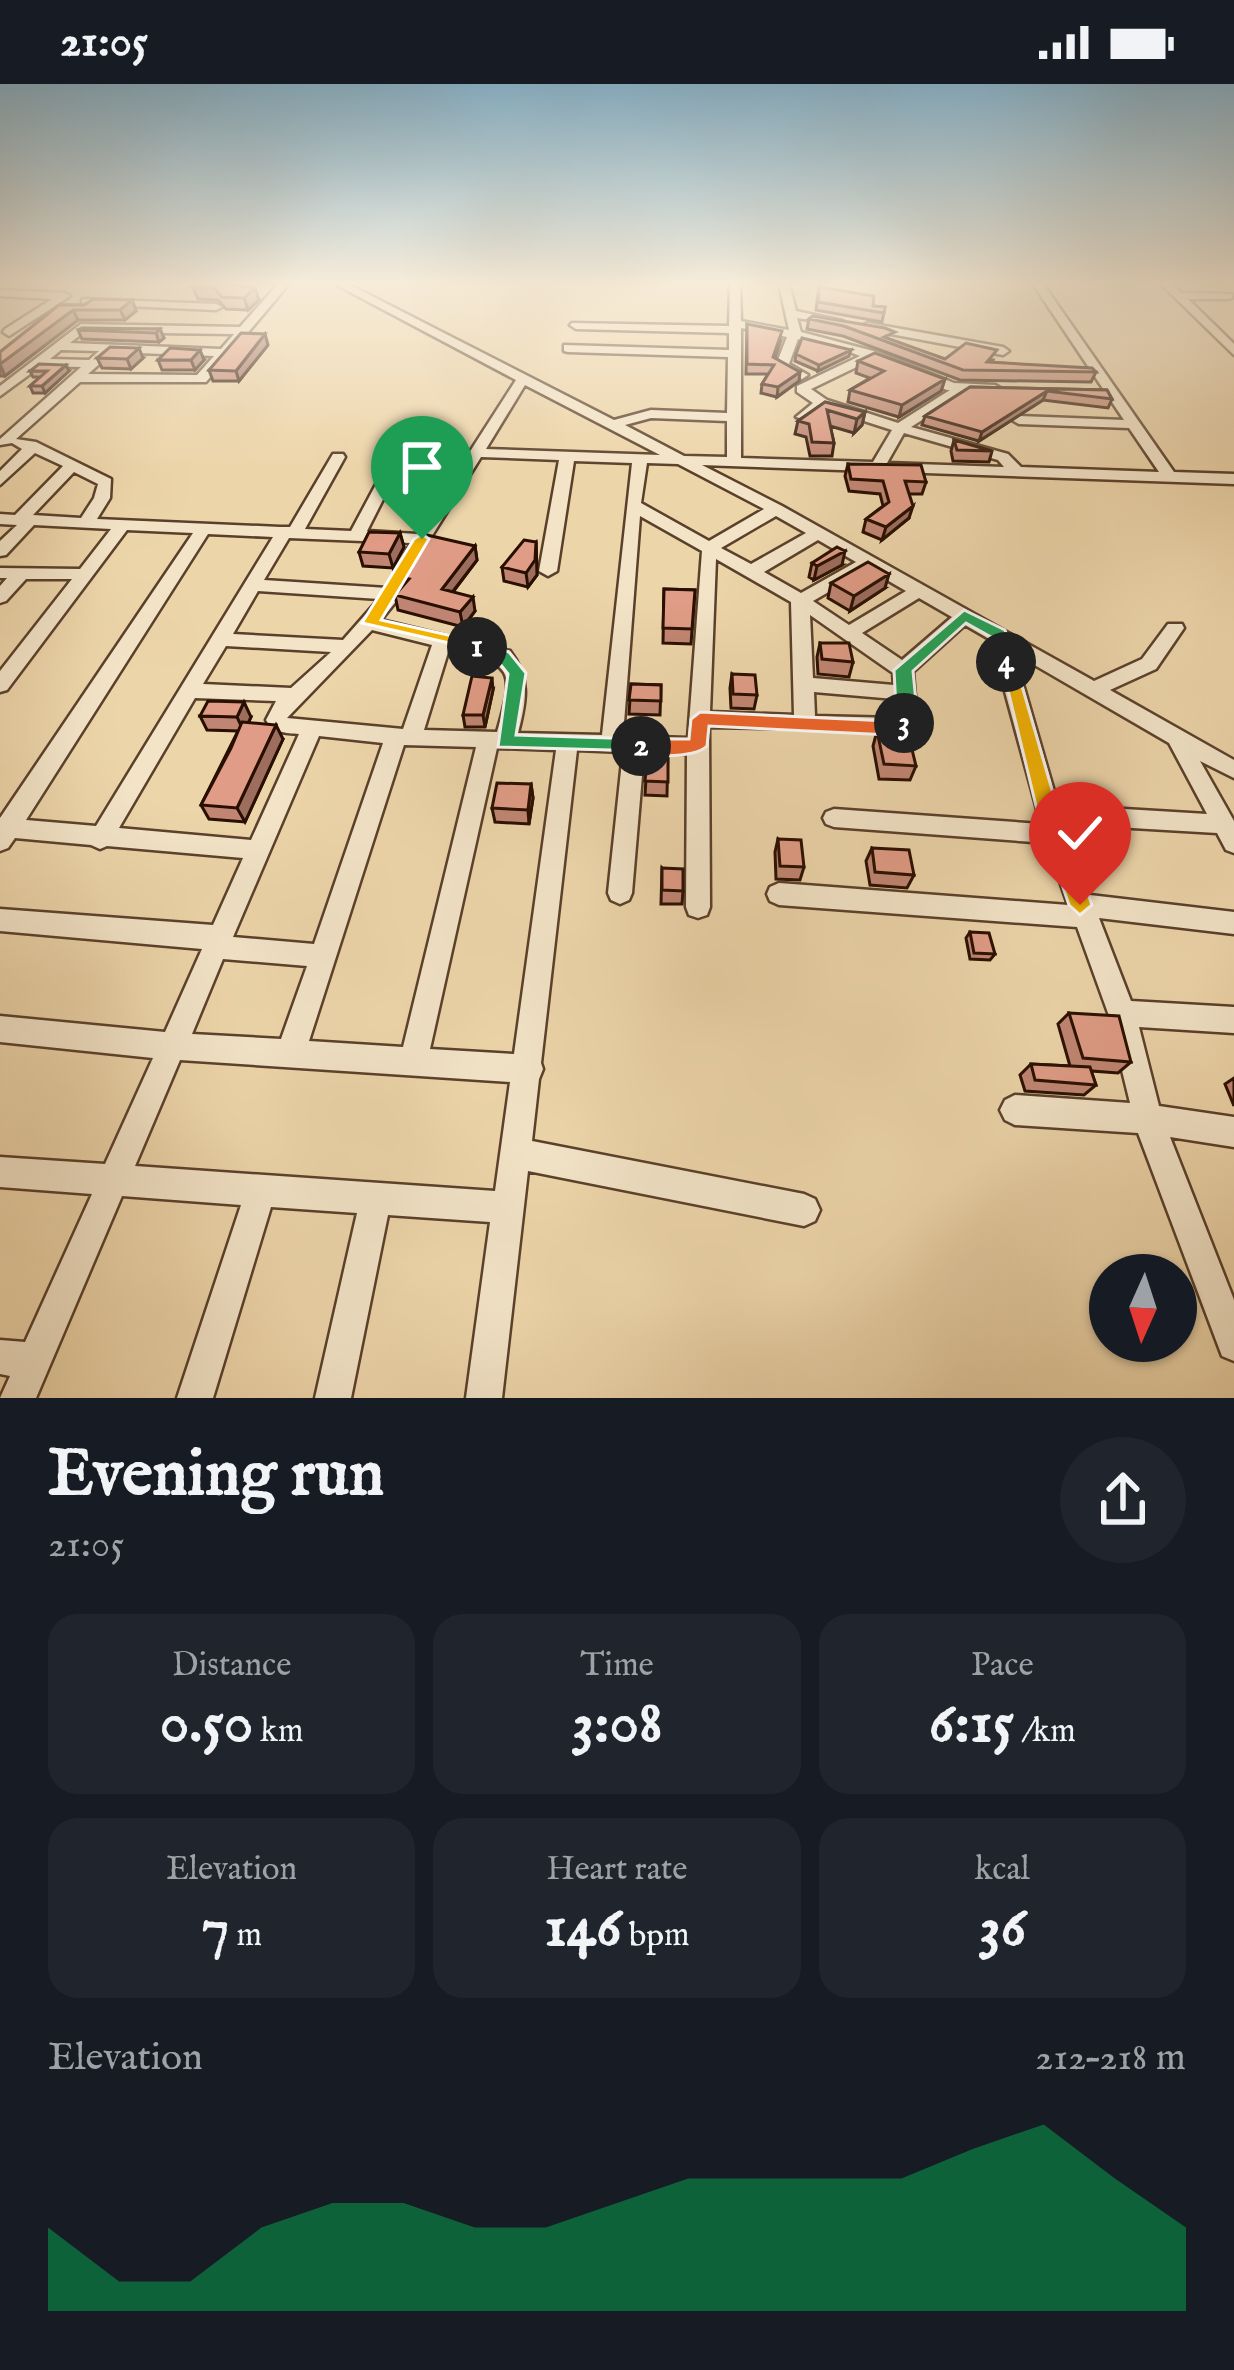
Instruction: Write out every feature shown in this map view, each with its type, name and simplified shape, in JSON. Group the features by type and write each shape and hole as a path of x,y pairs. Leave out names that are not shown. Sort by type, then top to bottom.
{"street":[{"path":"0,392 37,362 48,345"},
{"path":"91,345 226,353"},
{"path":"81,378 196,381 232,345"},
{"path":"456,345 776,508 1234,770"},
{"path":"734,345 734,460"},
{"path":"790,345 782,365 816,380"},
{"path":"838,345 963,388 1005,389"},
{"path":"971,345 1003,351"},
{"path":"1079,345 1169,476"},
{"path":"3,441 81,378 110,348"},
{"path":"568,348 734,354"},
{"path":"872,356 816,380 802,392 822,403 1003,457 1015,470"},
{"path":"37,362 96,364"},
{"path":"522,380 392,594 276,720 404,737 567,746 698,746"},
{"path":"877,467 900,428 963,388"},
{"path":"1089,390 1110,391"},
{"path":"802,417 822,403"},
{"path":"611,425 651,414 734,417"},
{"path":"1018,420 1133,424"},
{"path":"3,441 31,445 106,482 103,499 86,522"},
{"path":"0,480 31,445"},
{"path":"478,453 1234,479"},
{"path":"100,839 254,585 338,457"},
{"path":"548,572 567,457"},
{"path":"620,893 633,505 640,459"},
{"path":"357,535 397,460"},
{"path":"0,551 74,464"},
{"path":"633,505 752,571 903,670 907,721 899,726 700,719"},
{"path":"698,907 702,587 711,547 776,508"},
{"path":"0,519 422,539"},
{"path":"0,685 123,524"},
{"path":"204,528 3,832 257,850"},
{"path":"752,571 818,532"},
{"path":"800,601 869,561"},
{"path":"0,573 86,574"},
{"path":"0,597 21,573"},
{"path":"254,585 392,594"},
{"path":"849,633 920,590"},
{"path":"800,601 805,723"},
{"path":"903,670 964,615"},
{"path":"370,623 493,651 517,673 413,1062"},
{"path":"1094,689 1149,664 1175,628"},
{"path":"999,634 1052,824 1122,1013 1148,1119 1234,1344"},
{"path":"221,639 348,647"},
{"path":"291,1052 442,641"},
{"path":"801,683 906,694"},
{"path":"190,691 295,695"},
{"path":"18,1398 17,1359 114,1180 311,728"},
{"path":"1177,738 1229,834"},
{"path":"484,1398 567,746"},
{"path":"834,818 1229,834"},
{"path":"779,894 1234,923"},
{"path":"0,920 323,956"},
{"path":"1122,1013 1234,1020"},
{"path":"0,1029 171,1046 529,1069"},
{"path":"1015,1109 1148,1119 1234,1132"},
{"path":"516,1153 804,1210"},
{"path":"0,1172 509,1208"},
{"path":"195,1398 261,1190"},
{"path":"333,1398 376,1198"}],"building":[{"path":"8,345 25,345 0,364 0,352"},
{"path":"230,345 256,345 236,371 209,370"},
{"path":"747,345 777,345 773,357 800,372 778,387 762,384 774,365 747,364"},
{"path":"799,345 851,350 819,365 796,354"},
{"path":"896,345 945,359 963,345 976,345 997,350 987,362 1092,368 1096,372 963,370"},
{"path":"110,347 139,348 127,359 97,358"},
{"path":"170,348 200,350 191,360 158,360"},
{"path":"875,353 945,379 902,405 850,390 884,371 858,361"},
{"path":"39,364 66,365 42,386 30,386 47,371 30,371"},
{"path":"970,387 1107,390 1112,399 1047,391 982,432 925,416"},
{"path":"825,402 865,412 857,419 827,410 834,443 812,442 809,424 798,421"},
{"path":"954,440 992,451 957,450"},
{"path":"848,464 921,465 926,482 905,481 913,506 886,527 866,519 889,502 883,481 851,479"},
{"path":"369,532 400,533 389,554 359,552"},
{"path":"427,535 475,546 442,589 473,597 460,612 395,595 409,579 404,578"},
{"path":"524,540 536,542 535,560 526,573 502,567"},
{"path":"837,547 845,551 817,566 812,563"},
{"path":"868,562 889,574 854,596 831,583"},
{"path":"664,589 695,590 692,629 663,628"},
{"path":"820,643 849,643 853,662 822,659"},
{"path":"732,674 755,675 757,695 733,694"},
{"path":"472,676 492,678 483,715 463,715"},
{"path":"631,684 661,685 661,701 629,700"},
{"path":"208,701 244,702 237,717 200,716"},
{"path":"242,722 276,725 237,808 201,805 231,748"},
{"path":"877,731 908,733 916,766 884,764"},
{"path":"648,746 668,747 668,782 645,781"},
{"path":"497,783 531,784 528,810 492,808"},
{"path":"778,839 801,840 804,867 780,866"},
{"path":"872,848 909,850 914,875 875,872"},
{"path":"662,868 683,869 683,891 662,890"},
{"path":"970,932 989,933 995,954 974,953"},
{"path":"1069,1013 1119,1016 1131,1062 1083,1058"},
{"path":"1031,1064 1090,1067 1096,1085 1035,1080"}],"route":[{"path":"422,539 370,623 503,656 517,673 518,686 505,742 698,746 700,719 890,728 907,721 903,670 964,615 999,634 1048,814 1080,905"}]}
